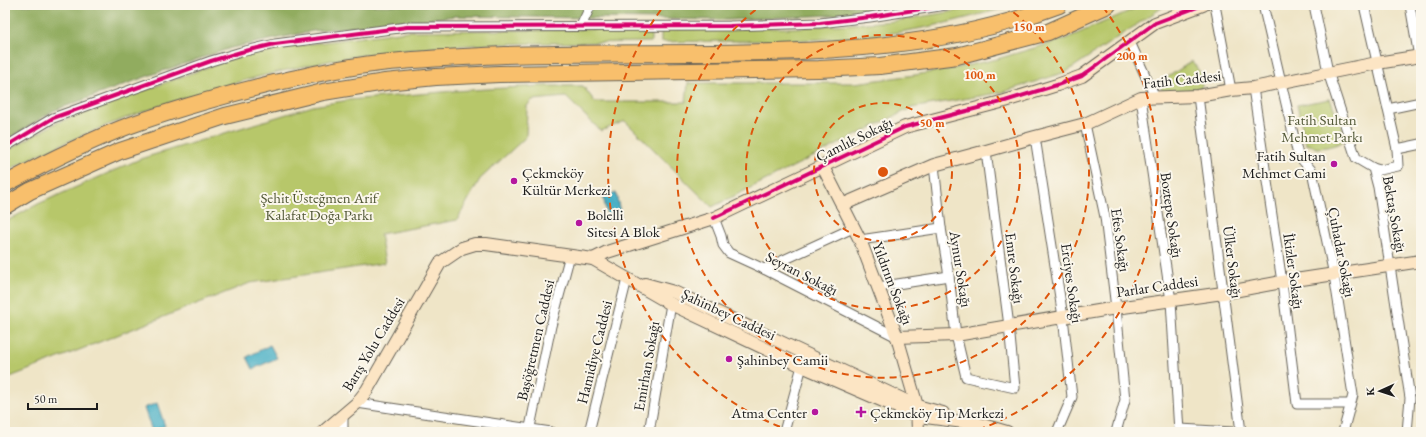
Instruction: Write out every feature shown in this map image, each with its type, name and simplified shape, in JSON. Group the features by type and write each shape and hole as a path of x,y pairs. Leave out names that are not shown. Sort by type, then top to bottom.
{"highway":[{"path":"5,184 64,154 126,127 182,108 242,91 343,68 426,59 507,55 747,52 863,47 930,40 980,30 1042,12 1059,5"},
{"path":"5,206 30,192 120,151 225,116 323,92 386,82 499,74 819,69 880,66 957,56 1048,32 1108,5"}],"street":[{"path":"581,26 591,5"},
{"path":"5,147 53,118 211,61 275,44 407,27 730,26 820,23 946,5"},
{"name":"Çamlık Sokağı","path":"593,259 607,252 714,218 906,127 1005,102 1082,76 1155,23 1203,5"},
{"path":"1214,5 1231,90"},
{"name":"Çuhadar Sokağı","path":"1263,5 1298,154 1312,171 1334,275 1353,395 1343,432"},
{"name":"Bektaş Sokağı","path":"1314,5 1328,72 1356,158 1373,168 1378,187 1410,398 1406,432"},
{"path":"1364,5 1397,149 1398,166 1380,170 1373,168"},
{"path":"1410,5 1420,56"},
{"path":"1130,42 1154,97"},
{"name":"Fatih Caddesi","path":"842,205 934,165 986,152 1035,136 1085,124 1141,98 1198,96 1253,88 1328,72 1420,56"},
{"name":"İkizler Sokağı","path":"1253,88 1282,282 1297,404 1350,404"},
{"name":"Ülker Sokağı","path":"1198,96 1241,432"},
{"name":"Boztepe Sokağı","path":"1141,98 1171,301 1179,430"},
{"path":"1388,109 1421,102"},
{"name":"Efes Sokağı","path":"1085,124 1105,217 1116,308 1125,400 1116,432"},
{"name":"Erciyes Sokağı","path":"1035,136 1063,317 1072,397 1057,432"},
{"path":"1397,149 1421,144"},
{"name":"Emre Sokağı","path":"966,377 1015,388 1009,326 986,152"},
{"name":"Aynur Sokağı","path":"934,165 956,335 966,377"},
{"name":"Yıldırım Sokağı","path":"823,167 860,240 897,337 917,411 918,432"},
{"name":"Seyran Sokağı","path":"714,218 723,245 729,253 764,269 897,337"},
{"path":"764,269 853,228"},
{"path":"860,240 941,228"},
{"name":"Şahinbey Caddesi","path":"440,263 462,248 475,244 486,244 593,259 671,304 802,366 917,411"},
{"name":"Başöğretmen Caddesi","path":"529,430 551,326 570,255"},
{"name":"Parlar Caddesi","path":"897,337 956,335 1116,308 1223,293 1282,282 1390,267 1421,261"},
{"name":"Barış Yolu Caddesi","path":"322,432 357,403 367,390 440,263"},
{"path":"878,287 949,276"},
{"path":"627,279 674,292 917,411 979,428 1007,432"},
{"name":"Hamidiye Caddesi","path":"589,432 627,279"},
{"name":"Emirhan Sokağı","path":"649,432 671,304"},
{"path":"784,432 802,366"},
{"path":"357,403 529,430 551,432"},
{"path":"342,416 343,432"},
{"path":"1179,430 1233,432"}],"green space":[{"path":"5,5 905,5 853,14 727,20 456,16 313,31 231,48 148,76 53,111 5,141"},
{"name":"Şehit Üsteğmen Arif Kalafat Doğa Parkı","path":"1143,5 1166,5 1066,72 1003,92 911,108 712,207 625,121 601,131 566,97 532,100 527,106 526,137 480,179 457,220 380,234 385,263 250,283 5,379 5,222 38,204 140,159 313,106 349,100 454,91 539,86 583,86 595,102 686,102 688,83 855,83 915,75 997,59 1065,39"},
{"path":"985,6 1005,8 916,29 858,37 802,40 661,42 661,32 651,32 651,42 466,45 411,49 338,59 240,81 159,106 67,142 29,159 5,172 5,152 56,123 238,56 280,48 407,31 792,28 895,21"},
{"path":"1192,61 1202,77 1201,89 1198,94 1164,95 1159,83"},
{"name":"Fatih Sultan Mehmet Parkı","path":"1330,99 1347,139 1336,144 1316,148 1306,144 1297,105"}],"water":[{"path":"616,193 621,217 608,220 603,196"},
{"path":"270,345 277,358 253,369 247,357"},
{"path":"157,403 165,426 152,431 144,408"}],"cycle path":[{"path":"5,147 53,118 211,61 275,44 407,27 730,26 820,23 946,5"},
{"path":"714,218 905,127 1005,101 1082,76 1155,23 1203,5"}],"place":[{"name":"Fatih Sultan Mehmet Cami","path":"1334,164"},
{"name":"Çekmeköy Kültür Merkezi","path":"514,181"},
{"name":"Bolelli Sitesi A Blok","path":"579,223"},
{"name":"Şahinbey Camii","path":"729,359"},
{"name":"Atma Center","path":"815,412"},
{"name":"Çekmeköy Tıp Merkezi","path":"861,412"}]}
